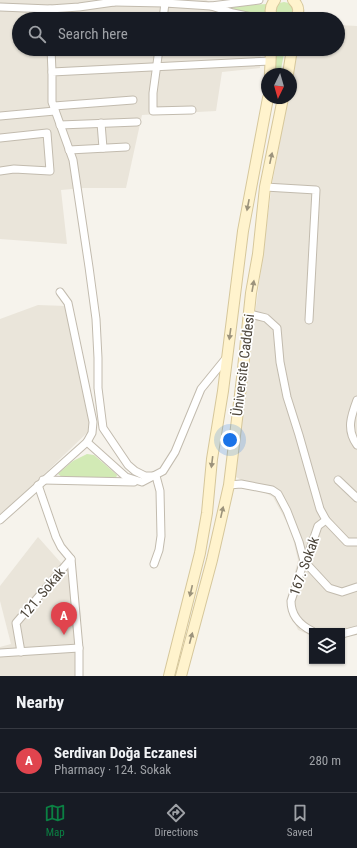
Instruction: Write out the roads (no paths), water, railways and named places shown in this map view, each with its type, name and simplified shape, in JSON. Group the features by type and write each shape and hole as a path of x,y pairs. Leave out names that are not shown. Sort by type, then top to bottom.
{"main road":[{"path":"270,12 275,0"},
{"path":"293,0 298,7 298,12"},
{"path":"298,12 300,0"},
{"path":"270,68 271,56"},
{"path":"289,68 291,56"},
{"name":"Üniversite Caddesi","path":"169,676 200,553 207,513 212,459 223,391 243,231 267,104"},
{"name":"Üniversite Caddesi","path":"181,676 212,560 229,485 265,187 282,104"}],"street":[{"path":"0,7 50,9 79,7 114,1 211,6 259,0"},
{"path":"164,12 165,3"},
{"path":"211,6 230,12"},
{"path":"51,56 54,108 73,160 96,319 98,388 103,428 128,465 135,471 145,476 156,476"},
{"path":"158,56 152,93 153,111 192,110"},
{"path":"52,72 156,66 217,65 271,61"},
{"path":"0,116 54,108 134,100"},
{"path":"60,125 137,122"},
{"path":"101,123 104,148"},
{"path":"0,138 47,133 50,171 14,169 0,171"},
{"path":"70,150 126,147"},
{"path":"265,187 316,190 309,320"},
{"path":"0,520 87,442 92,432 93,422 68,303 60,292"},
{"path":"250,314 266,318 277,328 280,362 287,397 320,509 326,520 347,542 357,542"},
{"path":"41,483 142,482 156,476 163,471 175,452 201,389 227,357"},
{"path":"357,400 350,421 353,439 357,445"},
{"path":"87,442 126,477 142,482"},
{"path":"154,564 159,550 161,536 160,491 156,476"},
{"path":"338,480 357,498"},
{"path":"41,483 56,537 61,547 71,559 79,648 79,676"},
{"path":"229,485 241,484 261,487 272,490 278,494 295,529 304,561 329,588 342,592 357,587"},
{"name":"167. Sokak","path":"309,629 303,626 293,614 291,607 293,593 318,526 326,520"},
{"name":"121. Sokak","path":"21,652 16,623 71,559"},
{"path":"345,633 357,630"},
{"path":"0,654 79,648"}],"place":[{"name":"Serdivan Doğa Eczanesi","path":"64,635"}]}
